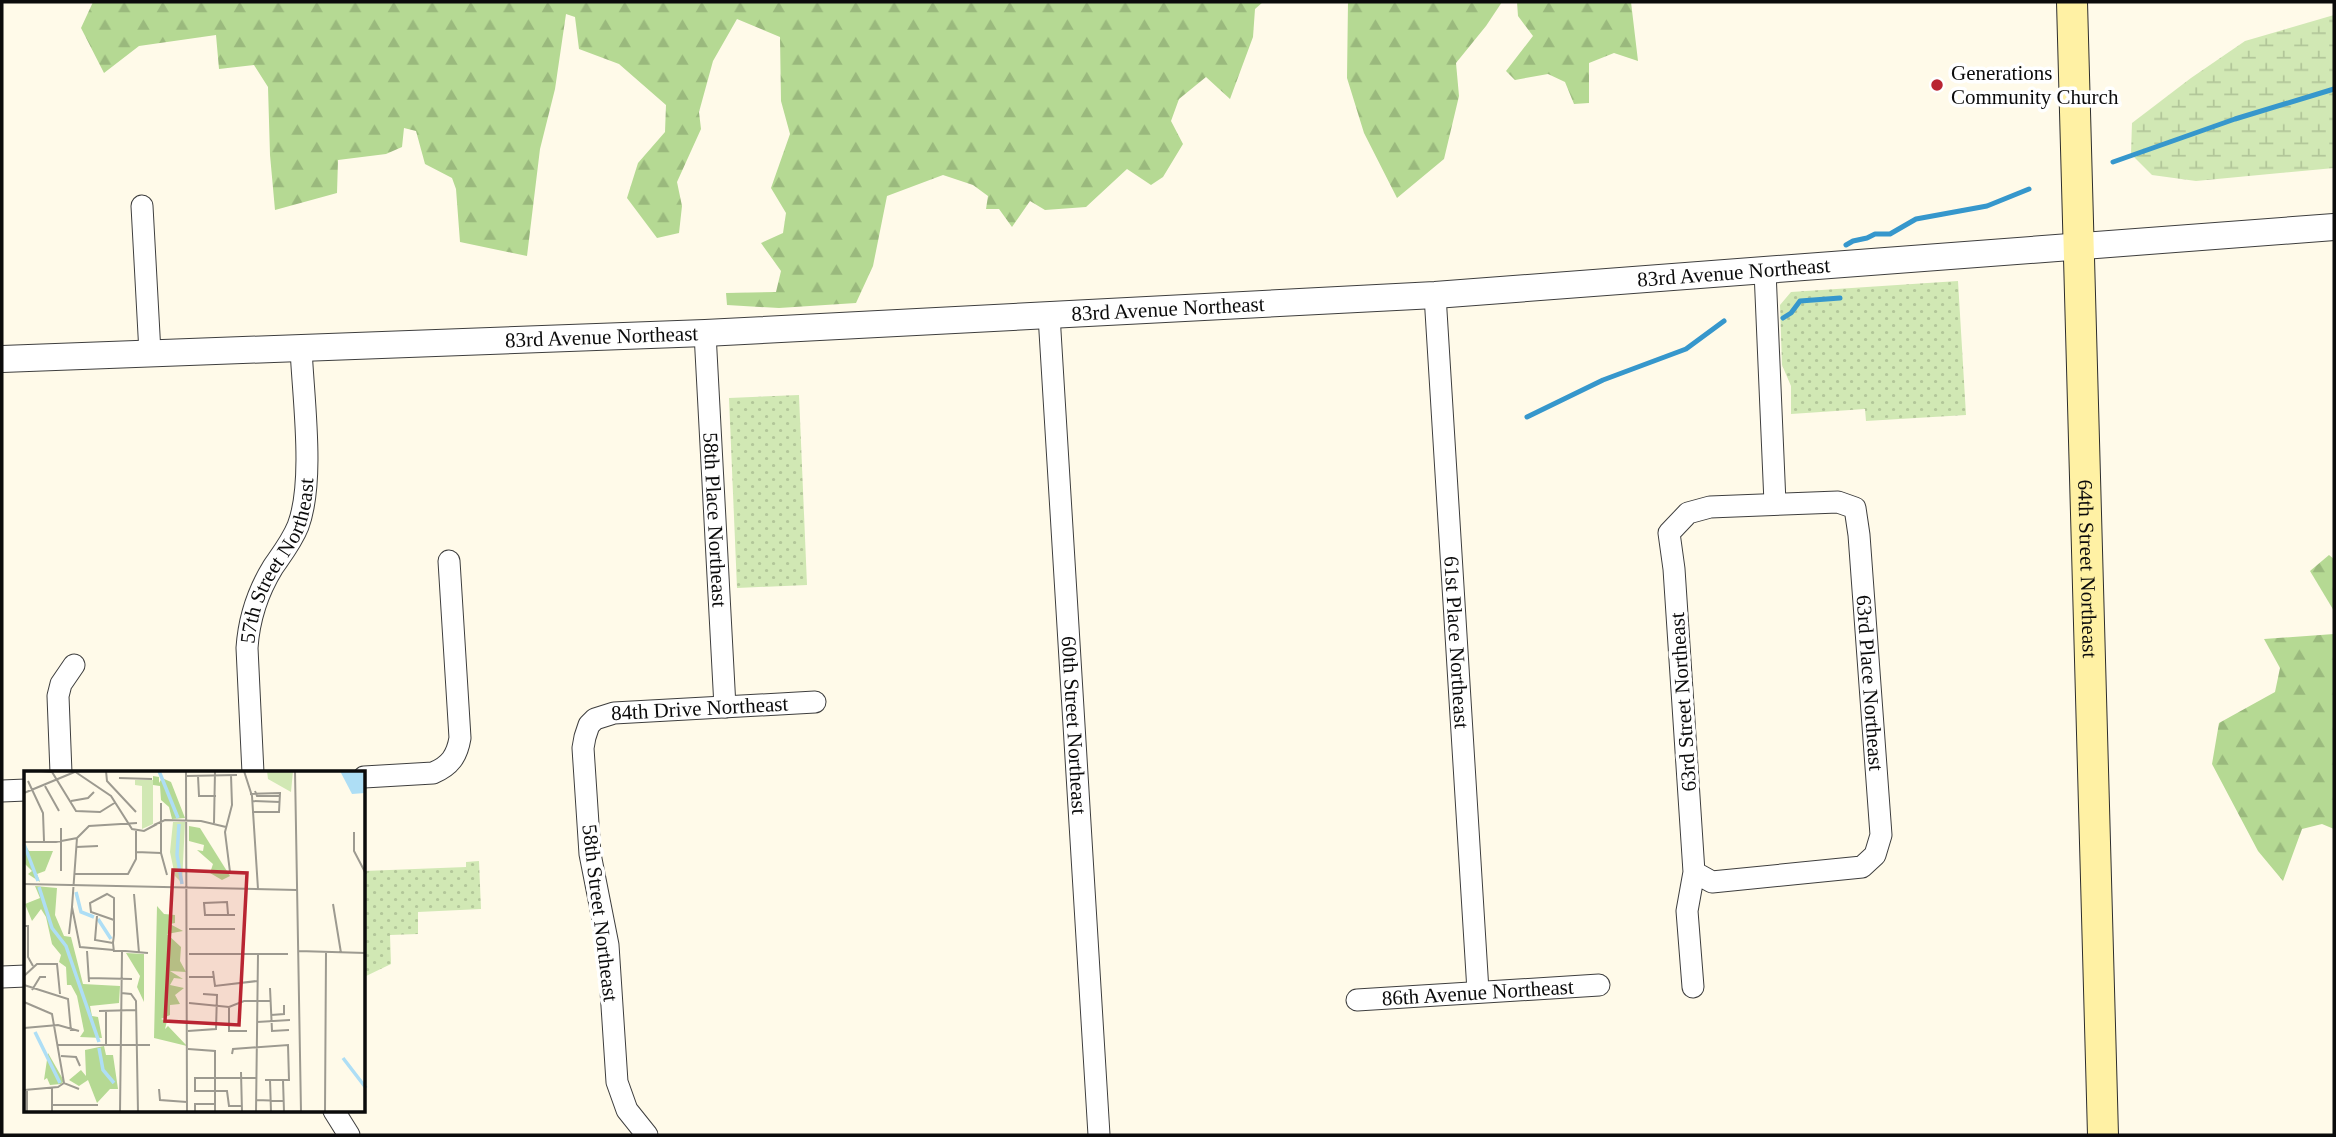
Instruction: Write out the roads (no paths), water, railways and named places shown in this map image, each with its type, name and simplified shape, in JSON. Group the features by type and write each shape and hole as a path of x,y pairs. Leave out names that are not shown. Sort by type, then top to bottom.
{"main road":[{"name":"64th Street Northeast","path":"2072,2 2103,1135"}],"street":[{"path":"142,206 150,353"},
{"name":"83rd Avenue Northeast","path":"2,359 705,333 1435,295 2334,227"},
{"path":"1765,271 1775,503"},
{"name":"61st Place Northeast","path":"1435,295 1478,991"},
{"name":"60th Street Northeast","path":"1049,315 1099,1135"},
{"name":"58th Place Northeast","path":"705,333 725,707"},
{"name":"57th Street Northeast","path":"253,771 247,648 249,628 258,594 293,535 303,509 306,477 301,348"},
{"name":"63rd Place Northeast","path":"1694,872 1712,882 1862,867 1875,855 1881,835 1855,508 1838,502 1775,503"},
{"name":"63rd Street Northeast","path":"1694,872 1674,569 1669,533 1688,513 1710,507 1775,503"},
{"path":"366,777 433,773 450,763 455,756 460,738 449,561"},
{"path":"61,771 58,696 61,684 74,664"},
{"name":"84th Drive Northeast","path":"589,726 595,719 614,713 814,702"},
{"name":"58th Street Northeast","path":"589,726 583,748 590,854 608,945 617,1082 627,1110 647,1135"},
{"path":"2,791 24,790"},
{"path":"1693,987 1687,911 1694,872"},
{"path":"2,976 24,976"},
{"name":"86th Avenue Northeast","path":"1357,1000 1599,985"},
{"path":"335,1112 349,1135"}],"waterway":[{"path":"2113,162 2235,119 2334,89"},
{"path":"1846,245 1875,234 1890,234 1916,219 1987,206 2029,189"},
{"path":"1783,318 1791,313 1800,301 1840,298"},
{"path":"1527,417 1603,380 1686,349 1724,321"}],"place":[{"name":"Generations Community Church","path":"1937,85"}]}
